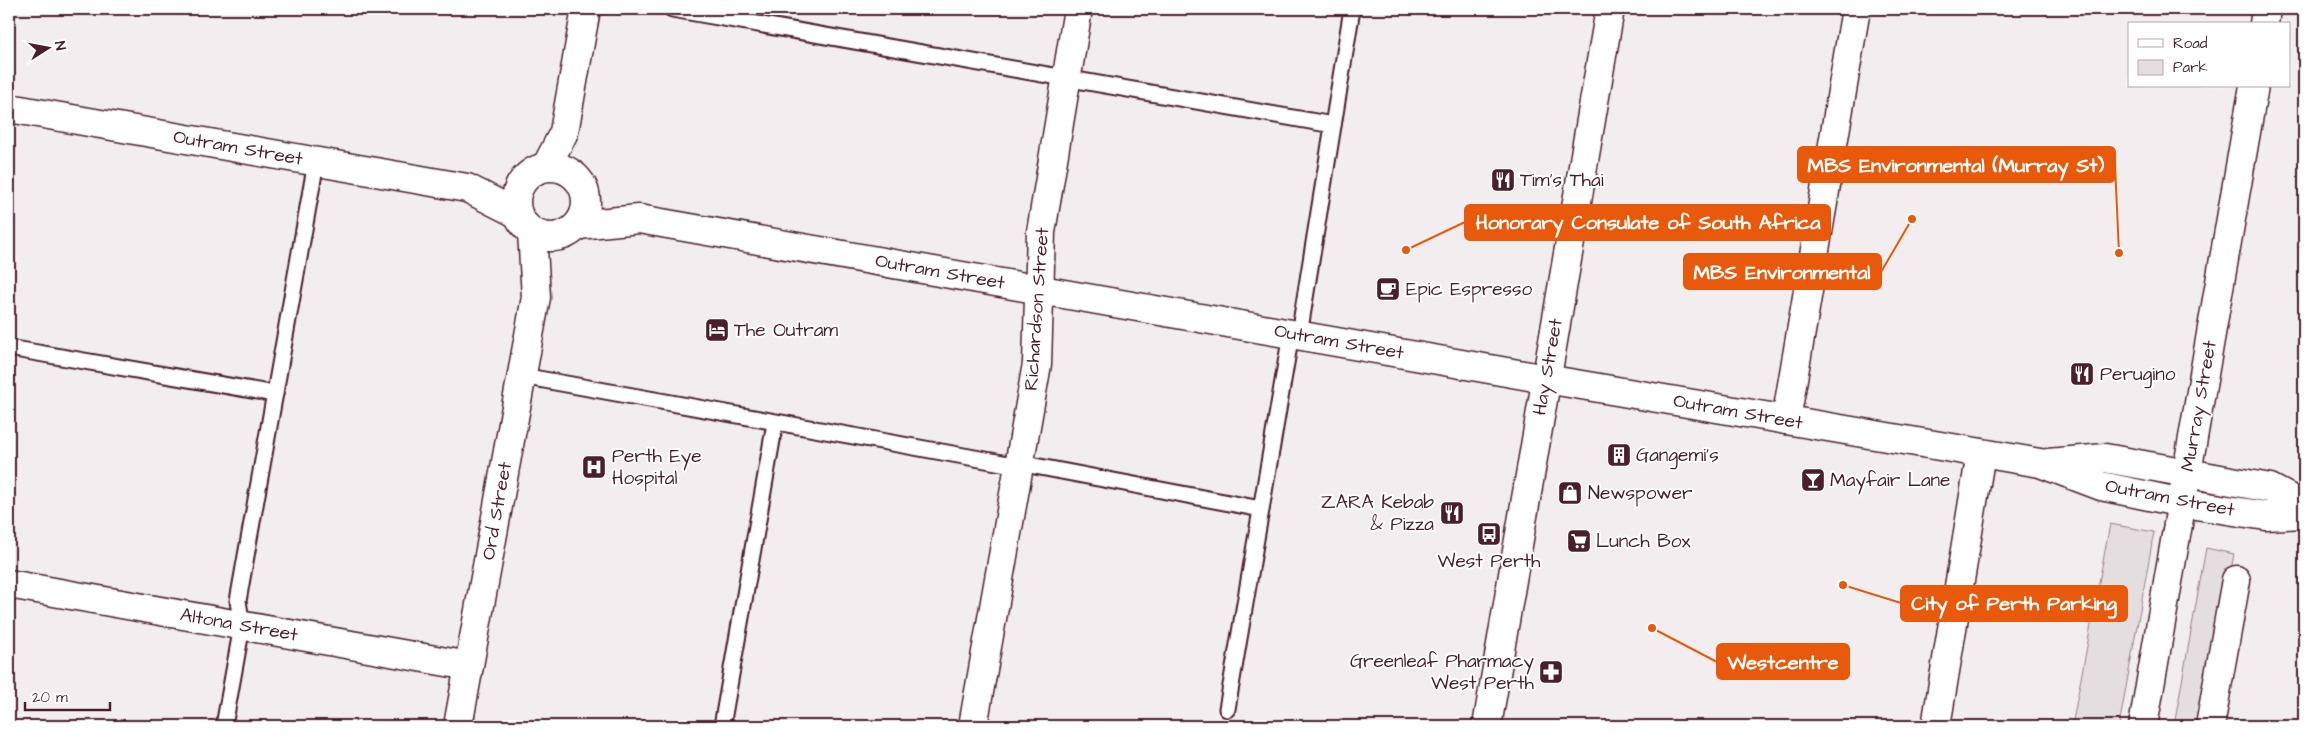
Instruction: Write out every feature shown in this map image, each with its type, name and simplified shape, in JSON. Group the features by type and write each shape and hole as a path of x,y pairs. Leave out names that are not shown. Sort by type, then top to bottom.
{"street":[{"path":"556,177 586,9"},
{"name":"Richardson Street","path":"973,726 1037,364 1041,232 1078,9"},
{"name":"Hay Street","path":"1487,726 1610,9"},
{"path":"1786,420 1856,9"},
{"path":"2264,22 2266,9"},
{"name":"Murray Street","path":"2143,726 2254,88"},
{"name":"Outram Street","path":"9,108 467,188 556,177 639,219 1546,379 2040,463 2101,486 2183,503 2266,516 2304,514"},
{"path":"556,177 586,202 584,214 573,229 556,237 542,236 525,223 516,203 518,190 556,177"},
{"name":"Outram Street","path":"467,188 525,223"},
{"name":"Outram Street","path":"573,229 639,219"},
{"name":"Ord Street","path":"525,223 536,297"},
{"name":"Ord Street","path":"458,726 536,297 573,229"},
{"path":"1936,726 1981,453"},
{"name":"Outram Street","path":"2040,463 2105,458 2270,488 2304,506"},
{"path":"2210,726 2236,580"},
{"name":"Altona Street","path":"9,584 469,666"}],"lane":[{"path":"672,9 1333,125"},
{"path":"1227,709 1261,509 1333,125 1352,9"},
{"path":"224,726 242,626 238,601 316,162"},
{"path":"9,348 275,394"},
{"path":"522,376 1261,509"},
{"path":"722,726 775,422"}],"shaded area":[{"path":"9,9 2304,9 2304,726 9,726"}],"green space":[{"path":"2110,524 2154,532 2119,726 2072,726"},
{"path":"2206,548 2234,554 2203,726 2174,726"}],"place":[{"name":"Tim's Thai","path":"1503,180"},
{"name":"MBS Environmental","path":"1912,219"},
{"name":"Honorary Consulate of South Africa","path":"1406,250"},
{"name":"MBS Environmental (Murray St)","path":"2119,253"},
{"name":"Epic Espresso","path":"1388,289"},
{"name":"The Outram","path":"717,330"},
{"name":"Perugino","path":"2082,374"},
{"name":"Gangemi's","path":"1619,455"},
{"name":"Perth Eye Hospital","path":"594,467"},
{"name":"Mayfair Lane","path":"1813,480"},
{"name":"Newspower","path":"1570,493"},
{"name":"ZARA Kebab & Pizza","path":"1452,513"},
{"name":"West Perth","path":"1489,534"},
{"name":"Lunch Box","path":"1579,541"},
{"name":"City of Perth Parking","path":"1843,585"},
{"name":"Westcentre","path":"1652,628"},
{"name":"Greenleaf Pharmacy West Perth","path":"1551,672"}]}
